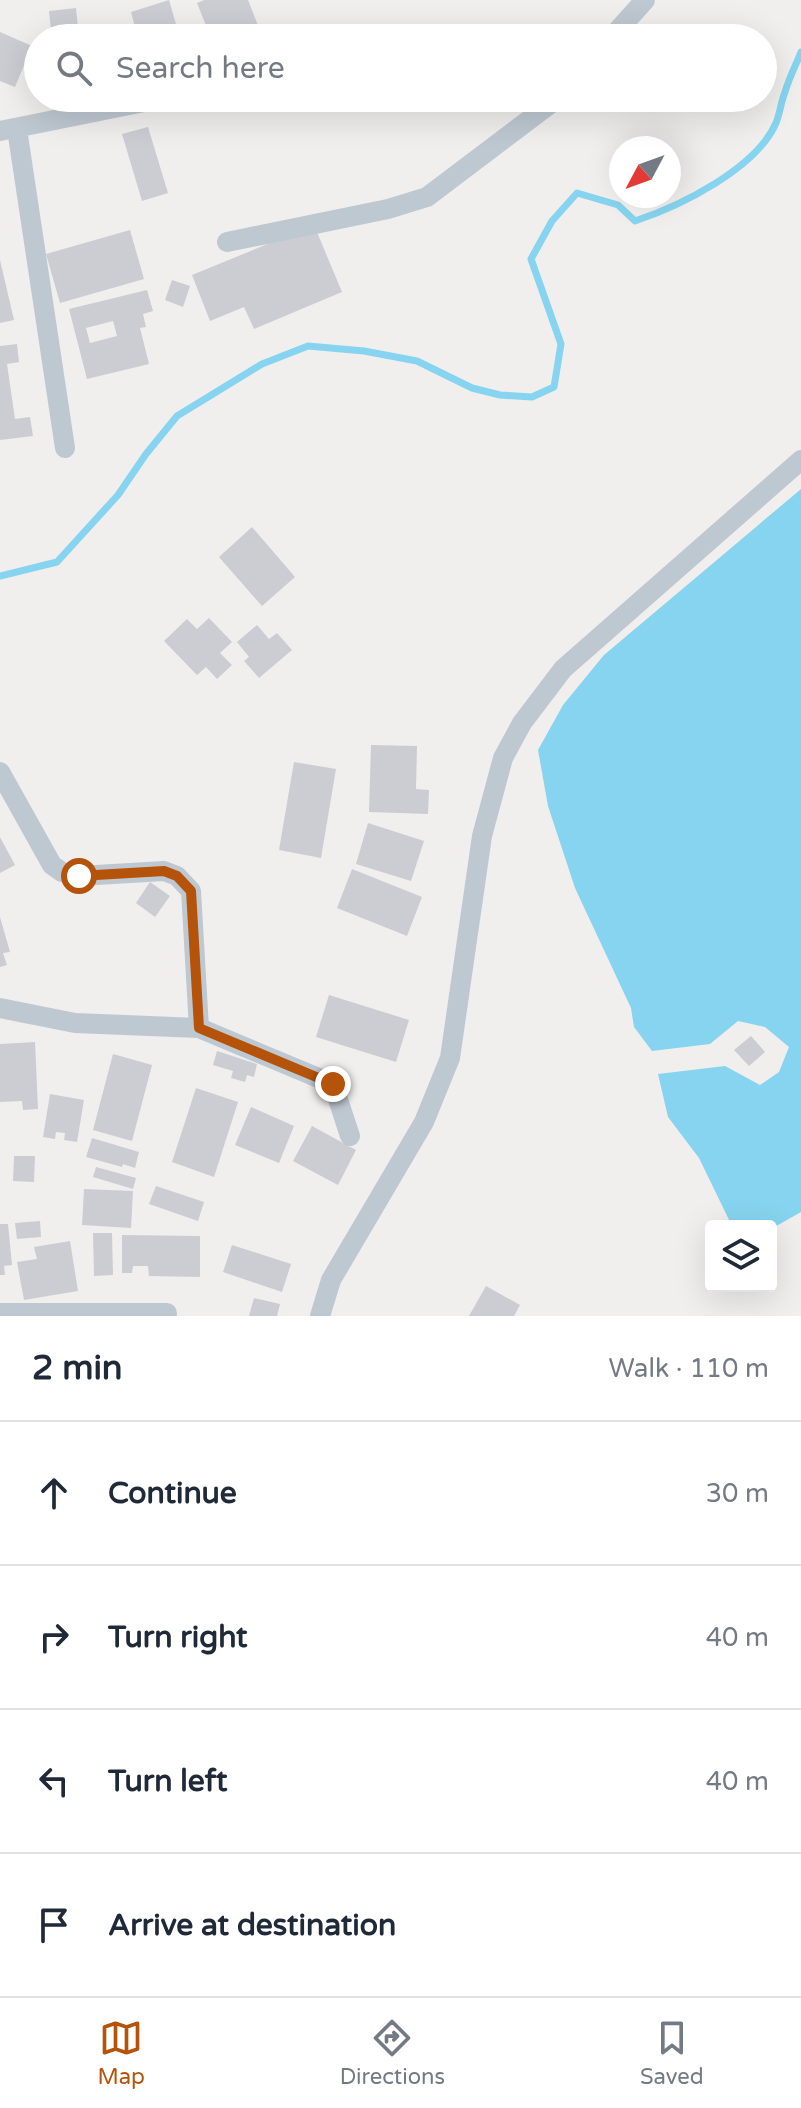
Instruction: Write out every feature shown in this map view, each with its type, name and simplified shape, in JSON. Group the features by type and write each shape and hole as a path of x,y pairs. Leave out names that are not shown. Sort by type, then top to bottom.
{"street":[{"path":"624,24 645,0"},
{"path":"65,448 9,130 96,112"},
{"path":"227,242 388,209 427,197 539,112"},
{"path":"320,1316 331,1280 424,1122 450,1058 482,836 503,758 522,723 563,669 801,460"},
{"path":"0,772 52,865 62,872 79,876 164,871 177,876 191,891 199,1028"},
{"path":"0,1008 75,1023 199,1028 333,1084 350,1136"},
{"path":"0,1313 167,1313"}],"water":[{"path":"801,489 801,1212 777,1226 777,1220 729,1220 699,1158 668,1117 658,1074 725,1066 760,1085 779,1072 789,1047 765,1027 738,1021 710,1044 652,1051 634,1027 631,1008 575,888 548,806 538,750 563,705 604,655"}],"building":[{"path":"169,0 176,24 134,24 131,12"},
{"path":"204,0 248,0 257,24 205,24 197,3"},
{"path":"76,8 78,24 50,24 49,11"},
{"path":"0,32 24,42 24,65 15,87 0,81"},
{"path":"148,127 168,193 142,201 122,134"},
{"path":"314,225 342,292 254,329 244,307 210,321 192,275"},
{"path":"130,230 144,279 60,303 46,254"},
{"path":"0,260 14,320 0,323"},
{"path":"172,280 190,286 183,307 165,300"},
{"path":"147,290 153,311 143,314 146,327 140,328 149,364 87,379 69,309","holes":["113,321 117,336 90,343 86,328"]},
{"path":"17,344 19,362 7,364 15,419 30,417 33,436 0,440 0,346"},
{"path":"252,527 295,577 262,606 219,557"},
{"path":"209,618 232,642 220,653 232,665 217,679 206,667 197,675 164,641 187,619 197,629"},
{"path":"257,625 269,639 277,633 292,650 259,678 244,661 249,657 237,642"},
{"path":"371,745 417,746 416,789 429,790 428,814 369,812"},
{"path":"294,762 336,769 321,858 279,850"},
{"path":"368,823 424,841 411,881 356,864"},
{"path":"0,837 15,865 0,873"},
{"path":"352,869 422,897 407,936 337,908"},
{"path":"150,882 170,896 155,917 136,903"},
{"path":"0,917 10,952 3,953 7,965 0,967"},
{"path":"329,995 409,1020 396,1062 316,1037"},
{"path":"751,1036 765,1052 749,1066 734,1050"},
{"path":"35,1042 38,1109 23,1110 22,1101 0,1102 0,1044"},
{"path":"217,1051 257,1064 254,1077 247,1075 245,1082 231,1078 233,1071 213,1065"},
{"path":"113,1054 152,1065 132,1141 93,1130"},
{"path":"196,1088 238,1102 214,1177 172,1162"},
{"path":"50,1094 84,1100 77,1142 64,1140 65,1133 56,1132 55,1139 43,1137"},
{"path":"251,1107 294,1126 279,1163 235,1145"},
{"path":"312,1126 356,1150 338,1185 293,1161"},
{"path":"92,1138 139,1152 135,1168 86,1157"},
{"path":"14,1156 35,1156 34,1182 13,1181"},
{"path":"96,1167 136,1178 133,1189 93,1177"},
{"path":"156,1186 204,1202 198,1221 149,1204"},
{"path":"84,1189 133,1191 131,1228 82,1225"},
{"path":"40,1221 41,1237 17,1239 15,1223"},
{"path":"0,1224 8,1224 12,1265 4,1266 5,1275 0,1275"},
{"path":"93,1233 112,1233 113,1275 94,1276"},
{"path":"122,1235 200,1236 200,1277 149,1276 148,1266 133,1266 132,1273 122,1273"},
{"path":"70,1241 78,1291 24,1300 17,1262 37,1259 34,1247"},
{"path":"232,1245 291,1264 282,1292 223,1272"},
{"path":"486,1286 520,1305 514,1316 469,1316"},
{"path":"254,1298 280,1304 277,1316 249,1316"}],"waterway":[{"path":"0,576 57,562 118,495 177,416 262,364 308,346 364,351 417,361 472,388 500,395 532,397 554,387 561,344 531,259 552,221 577,193 618,205 635,221 715,184 752,156 766,140 776,123 801,52"}],"route":[{"path":"79,876 164,871 177,876 191,891 199,1028 333,1084"}]}
